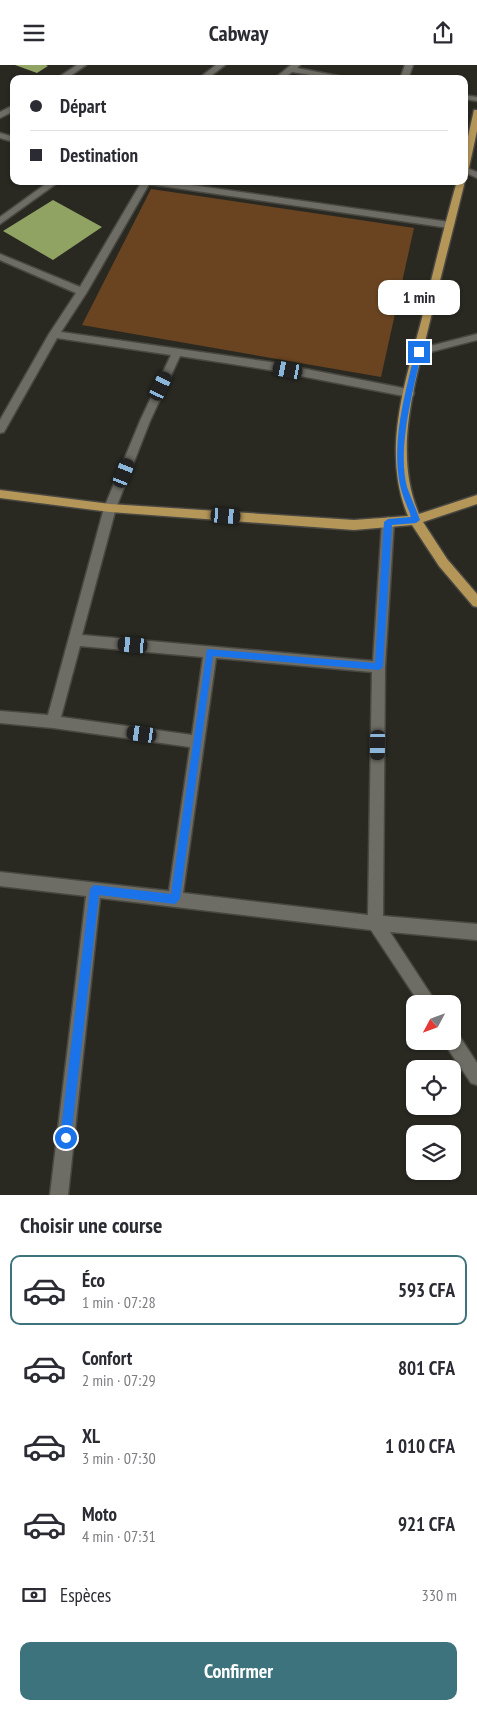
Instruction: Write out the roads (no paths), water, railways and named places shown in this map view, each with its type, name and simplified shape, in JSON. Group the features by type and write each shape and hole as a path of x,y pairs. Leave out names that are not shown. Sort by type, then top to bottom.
{"main road":[{"path":"473,152 477,112"},
{"path":"460,185 409,393 400,455 403,486 416,520 439,558 477,602"},
{"path":"0,493 110,508 354,525 416,520 477,499"}],"street":[{"path":"66,75 82,65"},
{"path":"207,75 221,65"},
{"path":"283,75 293,67 331,75"},
{"path":"0,221 50,185"},
{"path":"0,429 54,334 82,292 143,185"},
{"path":"173,185 450,225"},
{"path":"0,257 82,292"},
{"path":"54,334 270,366 409,393"},
{"path":"419,352 477,337"},
{"path":"53,722 110,508 145,421 178,351"},
{"path":"388,522 379,667 375,923 423,995"},
{"path":"75,640 379,667"},
{"path":"175,899 210,652"},
{"path":"0,717 53,722 196,742"},
{"path":"0,879 375,923 477,932"},
{"path":"59,1195 94,889"},
{"path":"459,1050 477,1077"}]}
